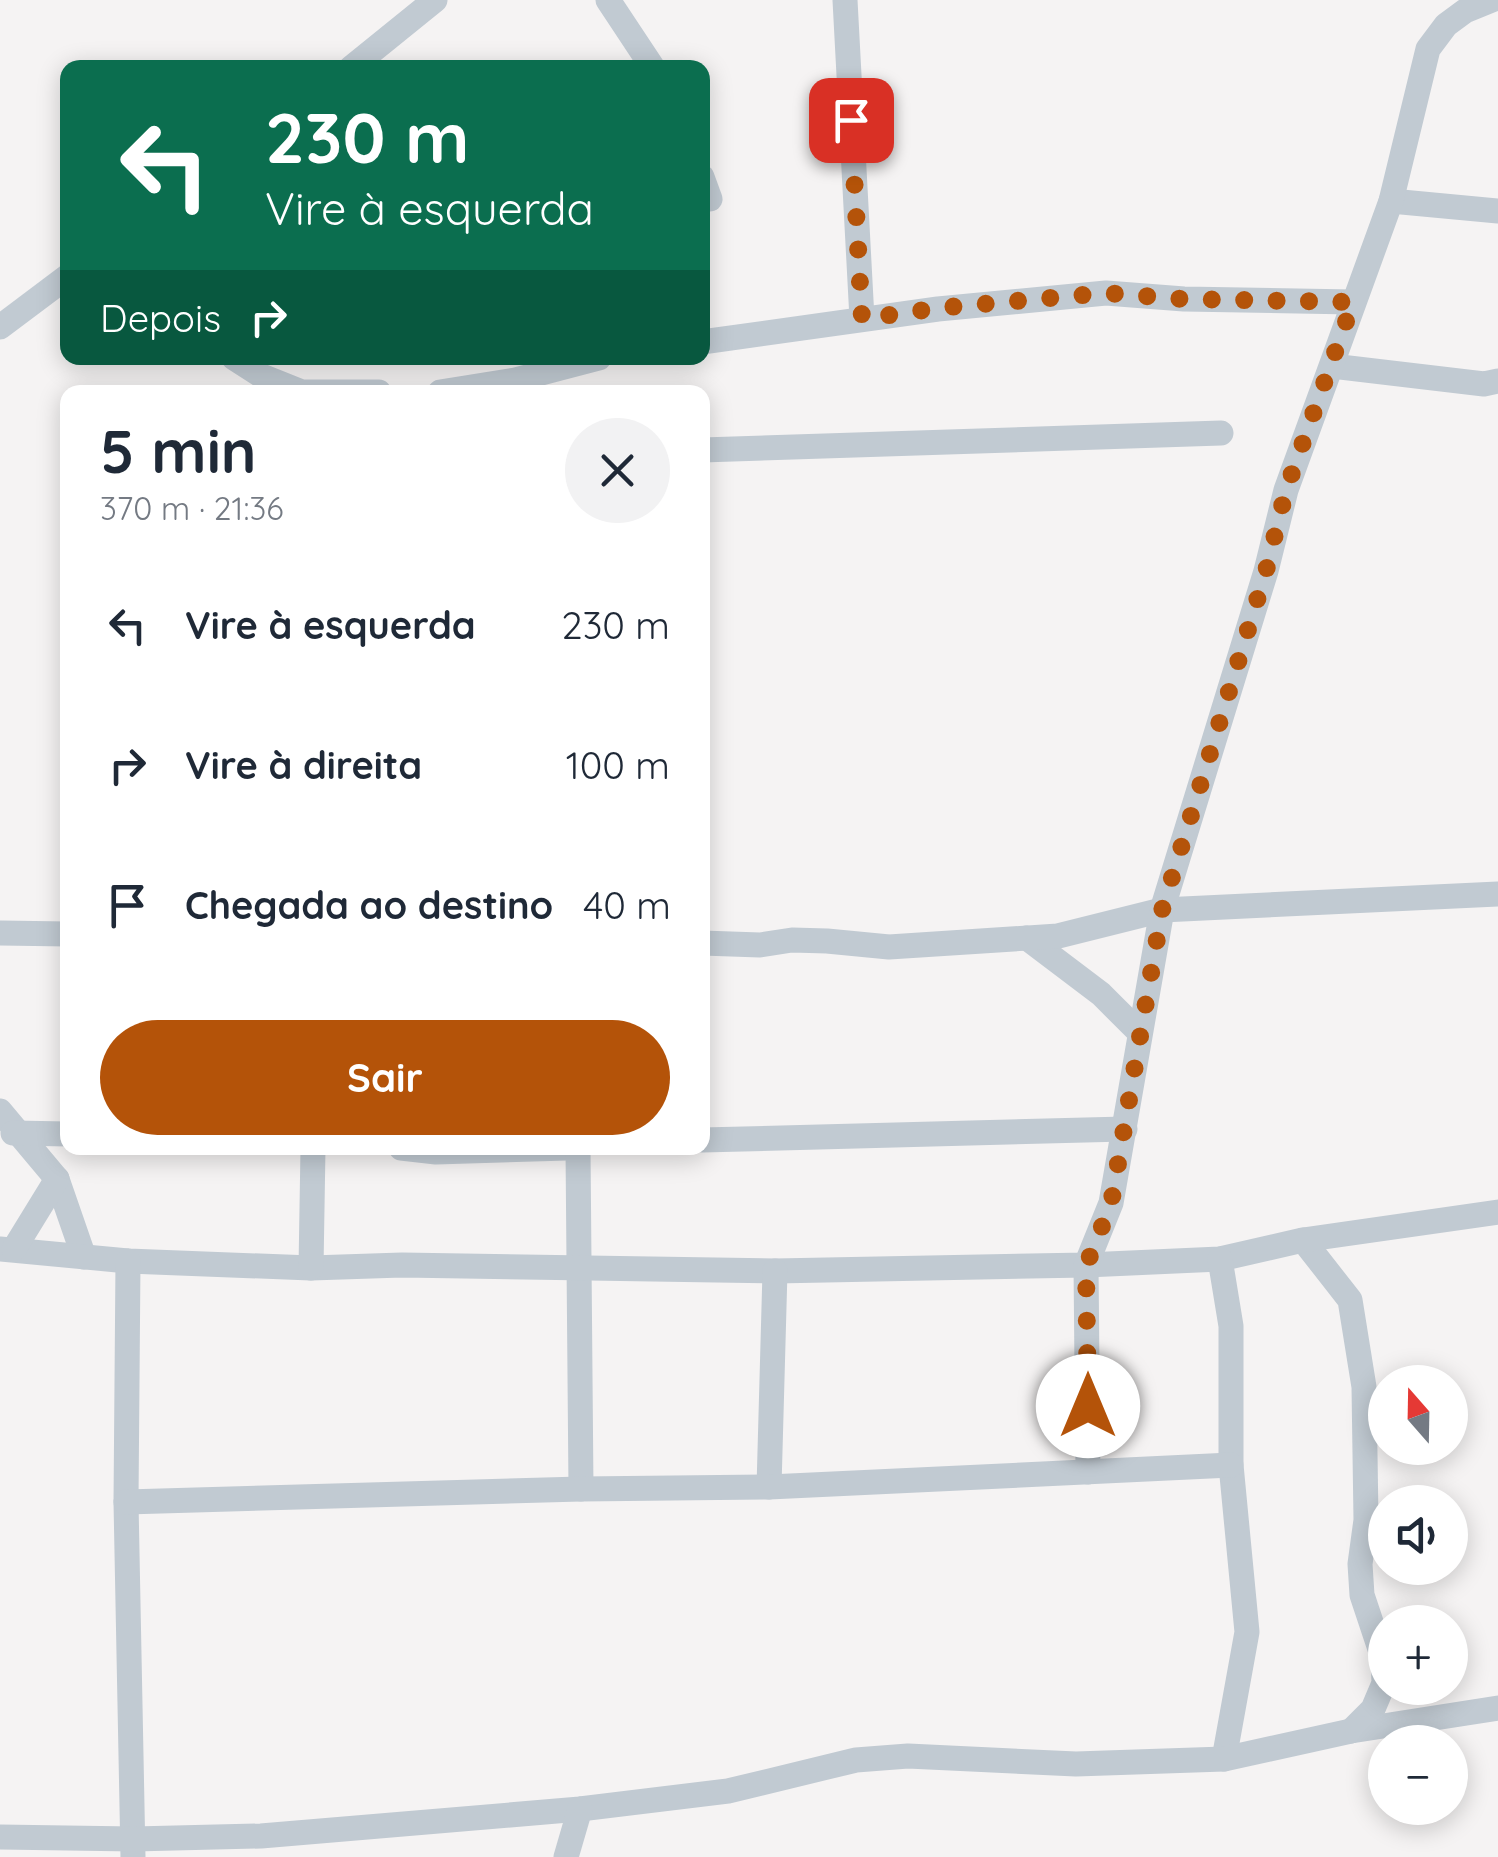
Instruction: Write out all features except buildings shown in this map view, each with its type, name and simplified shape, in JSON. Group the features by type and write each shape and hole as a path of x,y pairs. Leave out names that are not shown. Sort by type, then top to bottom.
{"street":[{"path":"360,60 434,0"},
{"path":"608,0 647,60"},
{"path":"845,0 862,319"},
{"path":"1088,1472 1086,1266 1111,1204 1162,910 1266,571 1286,490 1391,201 1428,49 1446,25 1465,11 1492,0"},
{"path":"1391,201 1498,211"},
{"path":"0,326 60,282"},
{"path":"710,341 938,308 1106,293 1184,299 1353,302"},
{"path":"245,365 284,385"},
{"path":"517,385 578,365"},
{"path":"1332,366 1484,384 1498,381"},
{"path":"710,450 1221,434"},
{"path":"710,943 760,945 792,940 889,947 1058,936 1162,910 1498,894"},
{"path":"0,933 60,934"},
{"path":"1027,938 1101,994 1139,1032"},
{"path":"0,1110 10,1134 57,1179 84,1257"},
{"path":"710,1140 1124,1129"},
{"path":"10,1134 60,1134"},
{"path":"311,1268 313,1155"},
{"path":"578,1155 581,1489"},
{"path":"57,1179 7,1249 128,1260 311,1268 402,1265 775,1271 1086,1266 1220,1259 1303,1240 1498,1212"},
{"path":"1303,1240 1350,1300 1364,1387 1366,1520 1360,1564 1362,1596 1383,1658 1384,1683 1373,1709 1351,1731"},
{"path":"1220,1259 1231,1326 1231,1466 1247,1632 1224,1760"},
{"path":"128,1260 126,1502 133,1848"},
{"path":"769,1487 775,1271"},
{"path":"126,1502 769,1487 1231,1466"},
{"path":"0,1837 133,1848 580,1809 728,1790 856,1760 881,1758 1076,1764 1224,1760 1351,1731 1498,1708"},
{"path":"566,1857 580,1809"}],"route":[{"path":"851,120 862,319 1106,293 1184,299 1353,302 1286,490 1266,571 1162,910 1111,1204 1086,1266 1088,1406"}]}
